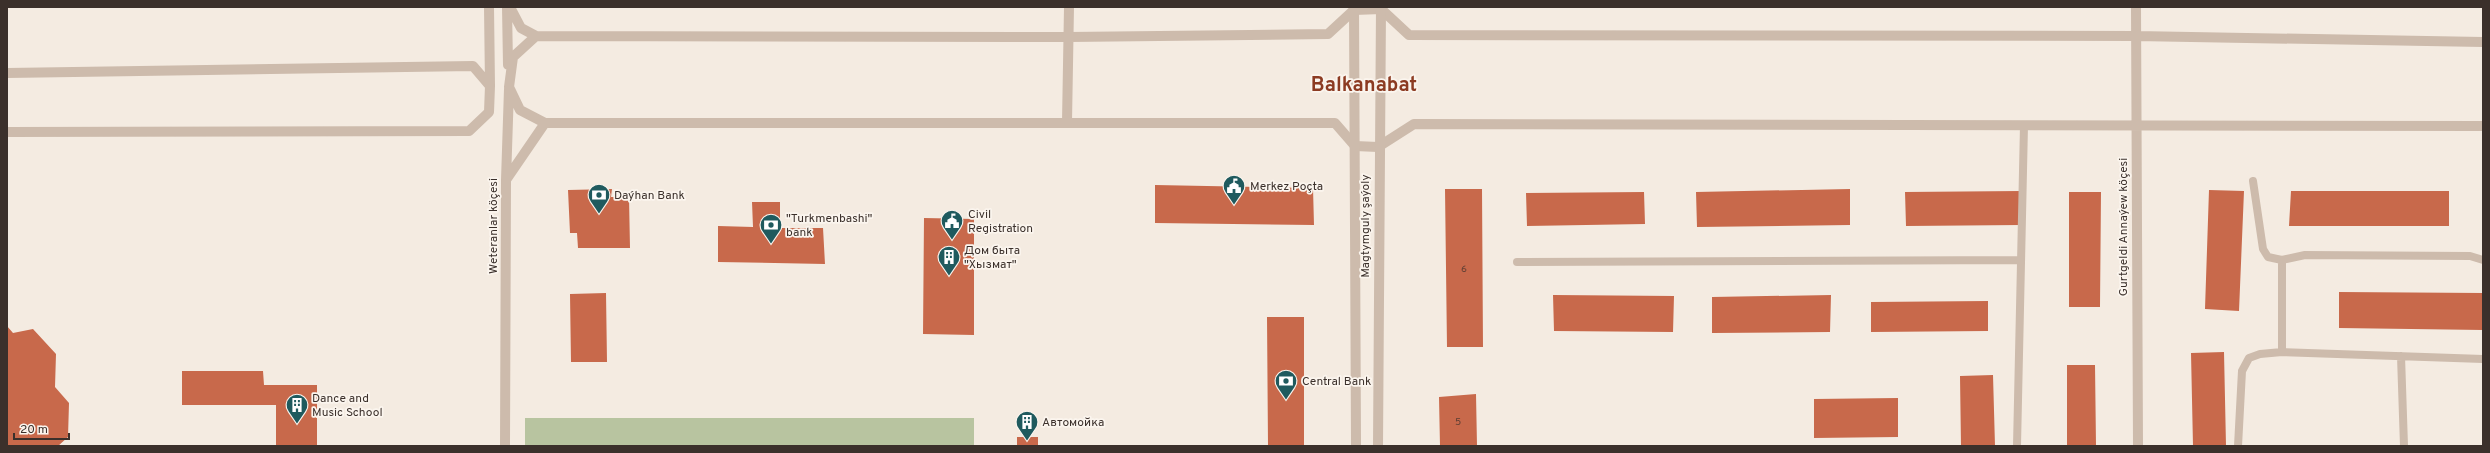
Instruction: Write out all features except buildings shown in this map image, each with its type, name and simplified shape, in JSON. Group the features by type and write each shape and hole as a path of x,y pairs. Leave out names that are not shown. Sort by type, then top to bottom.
{"street":[{"path":"7,132 469,131 489,112 489,7"},
{"name":"Weteranlar köçesi","path":"505,446 506,180 509,87 506,7"},
{"path":"510,7 521,28 536,36 1069,37 1328,34 1354,8 1381,8 1409,35 2136,36 2483,42"},
{"path":"1068,122 1069,7"},
{"name":"Gurtgeldi Annaýew köçesi","path":"2136,7 2135,126 2138,446"},
{"name":"Magtymguly şaýoly","path":"1354,8 1356,446"},
{"name":"Magtymguly şaýoly","path":"1378,446 1378,147 1381,8"},
{"path":"536,36 513,57 509,87 520,110 545,123 1335,123 1355,146 1378,147 1414,124 2483,126"},
{"path":"7,73 473,66 490,86"},
{"path":"506,180 545,123"}],"lane":[{"path":"2017,446 2024,125"},
{"path":"2253,181 2263,249 2268,258 2282,260 2305,255 2470,256 2483,260"},
{"path":"1517,262 2021,260"},
{"path":"2282,260 2282,352"},
{"path":"2238,446 2242,371 2249,358 2260,354 2282,352 2483,359"},
{"path":"2401,356 2404,446"}],"green space":[{"path":"525,418 974,418 974,446 525,446"}],"place":[{"name":"Merkez Poçta","path":"1234,206"},
{"name":"Daýhan Bank","path":"599,214"},
{"name":"Civil Registration","path":"952,240"},
{"name":"\"Turkmenbashi\" bank","path":"771,244"},
{"name":"Дом быта \"Хызмат\"","path":"949,276"},
{"name":"Central Bank","path":"1286,400"},
{"name":"Dance and Music School","path":"297,424"},
{"name":"Автомойка","path":"1027,442"}],"district":[{"name":"Balkanabat","path":"1364,84"}]}
